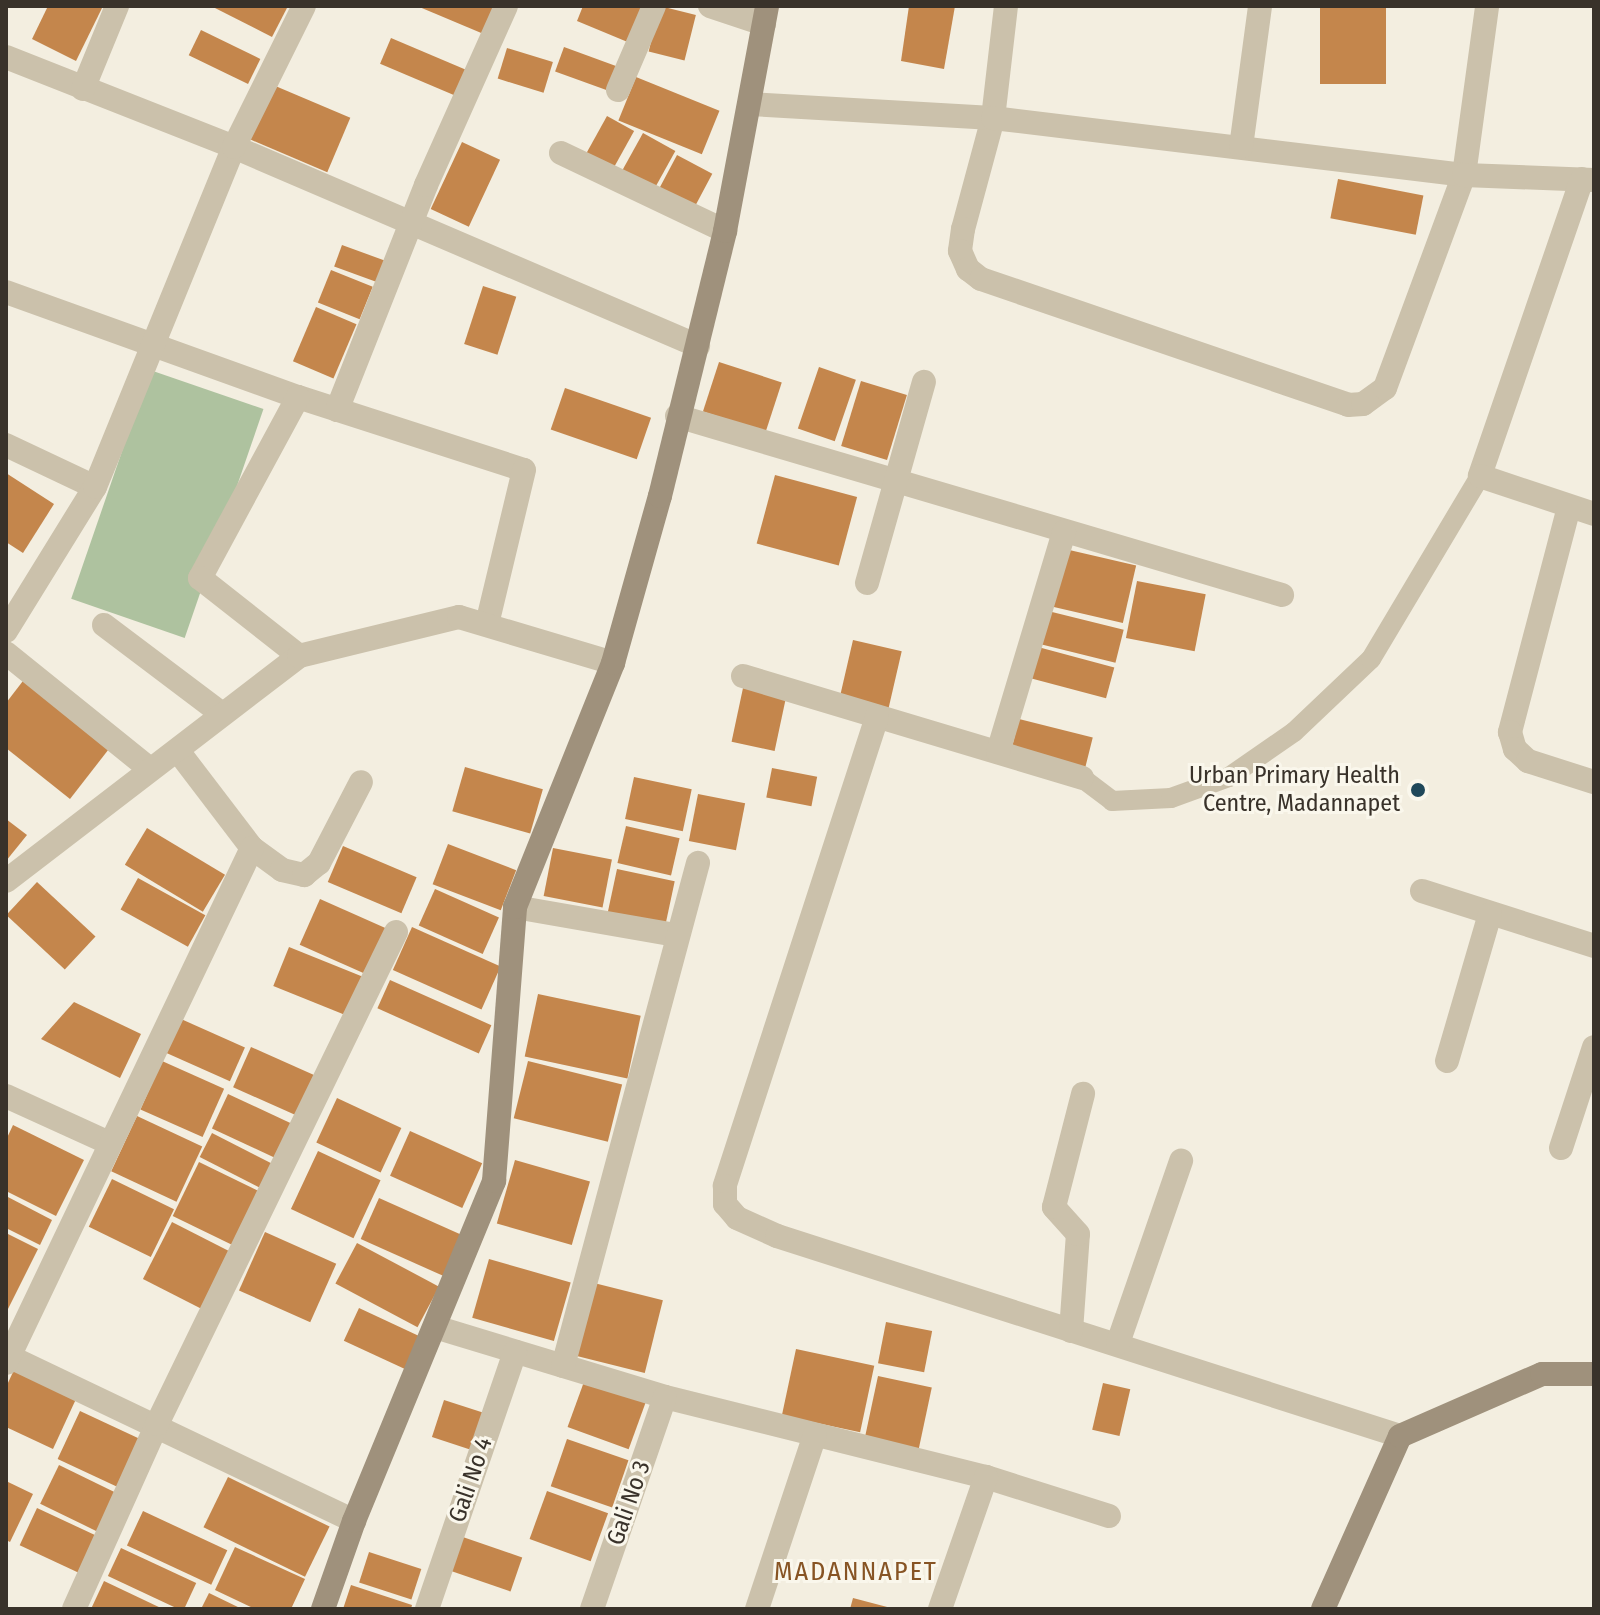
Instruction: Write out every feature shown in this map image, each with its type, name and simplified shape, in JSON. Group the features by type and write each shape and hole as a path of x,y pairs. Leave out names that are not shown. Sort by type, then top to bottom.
{"street":[{"path":"83,89 117,6"},
{"path":"6,631 95,487 234,147 304,6"},
{"path":"337,410 412,223 506,6"},
{"path":"618,90 654,6"},
{"path":"323,1609 354,1521 494,1181 515,907 613,663 698,346 725,231 765,15 710,6"},
{"path":"1006,6 993,118 960,251 974,274 1348,405 1363,404 1385,388 1464,175 1487,6"},
{"path":"1241,147 1260,6"},
{"path":"6,57 234,147 698,346"},
{"path":"750,104 993,118 1464,175 1588,179 1480,476 1594,514"},
{"path":"561,153 725,231"},
{"path":"6,292 298,397 524,470 487,624"},
{"path":"867,583 924,382"},
{"path":"298,397 200,578 299,656"},
{"path":"677,416 897,478 1064,532 1282,595"},
{"path":"6,445 95,487"},
{"path":"1569,507 1510,732 1515,749 1528,761 1594,782"},
{"path":"998,752 1064,532"},
{"path":"6,881 299,656 459,617 613,663"},
{"path":"104,625 222,714"},
{"path":"6,653 150,769"},
{"path":"743,676 1082,778"},
{"path":"877,717 725,1186 725,1204 737,1218 777,1236 1400,1436 1542,1374 1594,1374"},
{"path":"178,751 252,848 282,870 304,875 319,863 361,782"},
{"path":"252,848 7,1358 157,1424 354,1521"},
{"path":"563,1366 676,935 698,863"},
{"path":"1422,891 1594,946"},
{"path":"515,907 676,935"},
{"path":"1447,1061 1490,914"},
{"path":"74,1609 157,1424 396,932"},
{"path":"1561,1148 1594,1047"},
{"path":"1071,1331 1078,1234 1054,1207 1083,1094"},
{"path":"6,1096 109,1143"},
{"path":"1118,1343 1181,1161"},
{"path":"435,1327 665,1397 986,1477 1109,1516"},
{"name":"Gali No 4","path":"427,1609 515,1352"},
{"name":"Gali No 3","path":"592,1609 665,1397"},
{"path":"757,1609 815,1435"},
{"path":"1323,1609 1400,1436"},
{"path":"940,1609 986,1477"}],"lane":[{"path":"1082,778 1112,801 1171,798 1229,777 1294,732 1371,659 1480,476"}],"green space":[{"path":"150,370 263,409 185,638 71,599"}],"building":[{"path":"48,6 103,6 76,61 32,39"},
{"path":"211,6 288,6 272,37"},
{"path":"417,6 498,6 486,35"},
{"path":"583,6 644,6 630,43 577,21"},
{"path":"660,6 696,15 685,61 649,52"},
{"path":"909,6 955,6 944,69 901,61"},
{"path":"1320,6 1386,6 1386,84 1320,84"},
{"path":"201,30 260,59 248,84 189,55"},
{"path":"391,38 466,70 456,96 380,64"},
{"path":"564,47 617,66 608,91 555,71"},
{"path":"507,48 553,62 544,93 498,79"},
{"path":"636,77 719,111 702,154 618,121"},
{"path":"273,85 350,118 327,172 250,139"},
{"path":"607,116 634,131 610,175 583,160"},
{"path":"643,133 675,151 651,195 619,177"},
{"path":"462,142 500,160 469,227 431,209"},
{"path":"677,155 712,174 692,212 657,193"},
{"path":"1338,179 1423,196 1416,235 1330,218"},
{"path":"342,245 385,261 377,282 334,267"},
{"path":"331,270 373,287 360,319 318,302"},
{"path":"483,286 516,297 497,355 464,344"},
{"path":"316,307 357,324 333,379 293,361"},
{"path":"719,362 782,382 766,432 703,411"},
{"path":"819,367 856,380 835,441 798,428"},
{"path":"861,381 907,395 887,460 841,446"},
{"path":"565,388 651,418 637,459 551,430"},
{"path":"6,473 54,504 23,553 6,542"},
{"path":"775,475 857,497 839,566 757,544"},
{"path":"1065,549 1136,565 1123,623 1052,606"},
{"path":"1137,581 1206,594 1195,651 1126,638"},
{"path":"1048,611 1124,630 1115,663 1040,644"},
{"path":"853,640 902,651 888,709 840,697"},
{"path":"1038,647 1114,667 1106,698 1030,678"},
{"path":"26,677 112,745 70,799 6,748 6,703"},
{"path":"743,688 786,697 775,751 732,742"},
{"path":"1019,719 1093,737 1084,772 1010,754"},
{"path":"465,767 543,789 530,834 452,811"},
{"path":"772,768 817,777 811,806 766,797"},
{"path":"634,777 692,789 683,831 625,819"},
{"path":"698,794 745,803 736,850 689,841"},
{"path":"6,819 27,835 6,861"},
{"path":"626,826 680,838 671,875 617,863"},
{"path":"147,828 225,875 203,912 125,865"},
{"path":"448,844 516,870 501,910 433,884"},
{"path":"343,846 417,877 401,913 328,882"},
{"path":"553,848 612,859 603,908 544,896"},
{"path":"617,869 675,881 665,925 608,913"},
{"path":"138,878 205,915 188,947 121,909"},
{"path":"37,882 96,937 65,969 6,915"},
{"path":"435,889 499,917 483,954 419,926"},
{"path":"320,899 388,929 367,975 300,945"},
{"path":"412,927 501,966 481,1009 393,970"},
{"path":"289,947 364,977 348,1016 273,986"},
{"path":"390,980 491,1025 479,1053 377,1008"},
{"path":"538,994 641,1016 627,1078 525,1057"},
{"path":"74,1002 141,1034 120,1078 41,1039"},
{"path":"181,1019 245,1047 230,1081 166,1053"},
{"path":"251,1047 317,1076 299,1116 233,1087"},
{"path":"162,1061 224,1089 203,1137 140,1109"},
{"path":"528,1061 622,1084 608,1142 514,1118"},
{"path":"228,1094 298,1127 282,1161 212,1128"},
{"path":"337,1098 401,1128 381,1172 316,1142"},
{"path":"137,1116 202,1146 176,1202 111,1171"},
{"path":"13,1125 84,1160 56,1216 6,1191 6,1140"},
{"path":"410,1131 482,1163 462,1208 390,1176"},
{"path":"212,1133 276,1166 264,1190 200,1157"},
{"path":"318,1151 381,1180 353,1238 291,1209"},
{"path":"515,1160 590,1181 572,1245 497,1223"},
{"path":"199,1162 266,1195 240,1249 173,1216"},
{"path":"112,1179 174,1209 151,1257 89,1227"},
{"path":"6,1196 52,1220 40,1245 6,1228"},
{"path":"379,1198 463,1235 445,1277 361,1239"},
{"path":"172,1222 235,1254 206,1311 143,1279"},
{"path":"265,1232 336,1264 310,1322 239,1290"},
{"path":"6,1233 38,1249 6,1313"},
{"path":"357,1243 439,1287 418,1327 335,1284"},
{"path":"489,1259 571,1282 554,1341 472,1318"},
{"path":"594,1283 663,1300 645,1373 576,1356"},
{"path":"359,1308 421,1337 405,1369 344,1341"},
{"path":"886,1322 932,1331 924,1372 878,1363"},
{"path":"796,1349 874,1366 860,1432 782,1416"},
{"path":"14,1370 76,1399 53,1449 6,1427 6,1387"},
{"path":"878,1376 932,1387 918,1451 864,1440"},
{"path":"585,1379 646,1401 629,1449 568,1427"},
{"path":"1103,1383 1130,1389 1119,1436 1092,1430"},
{"path":"444,1400 486,1414 474,1451 432,1437"},
{"path":"80,1411 144,1441 122,1489 58,1459"},
{"path":"567,1439 628,1460 612,1507 551,1486"},
{"path":"59,1465 121,1495 102,1534 40,1504"},
{"path":"228,1477 330,1527 305,1577 203,1527"},
{"path":"6,1481 33,1494 10,1542 6,1540"},
{"path":"547,1491 608,1513 591,1561 530,1539"},
{"path":"37,1508 99,1537 81,1574 20,1545"},
{"path":"143,1511 227,1550 211,1585 127,1545"},
{"path":"457,1535 522,1557 511,1592 445,1569"},
{"path":"235,1547 305,1579 291,1609 255,1609 215,1590"},
{"path":"121,1548 196,1583 184,1609 178,1609 108,1576"},
{"path":"369,1552 421,1569 411,1599 359,1582"},
{"path":"104,1581 163,1609 91,1609"},
{"path":"351,1585 412,1605 411,1609 343,1609"},
{"path":"209,1593 242,1609 201,1609"},
{"path":"853,1598 891,1608 850,1609"}],"place":[{"name":"Urban Primary Health Centre, Madannapet","path":"1418,790"}],"district":[{"name":"MADANNAPET","path":"856,1572"}]}
